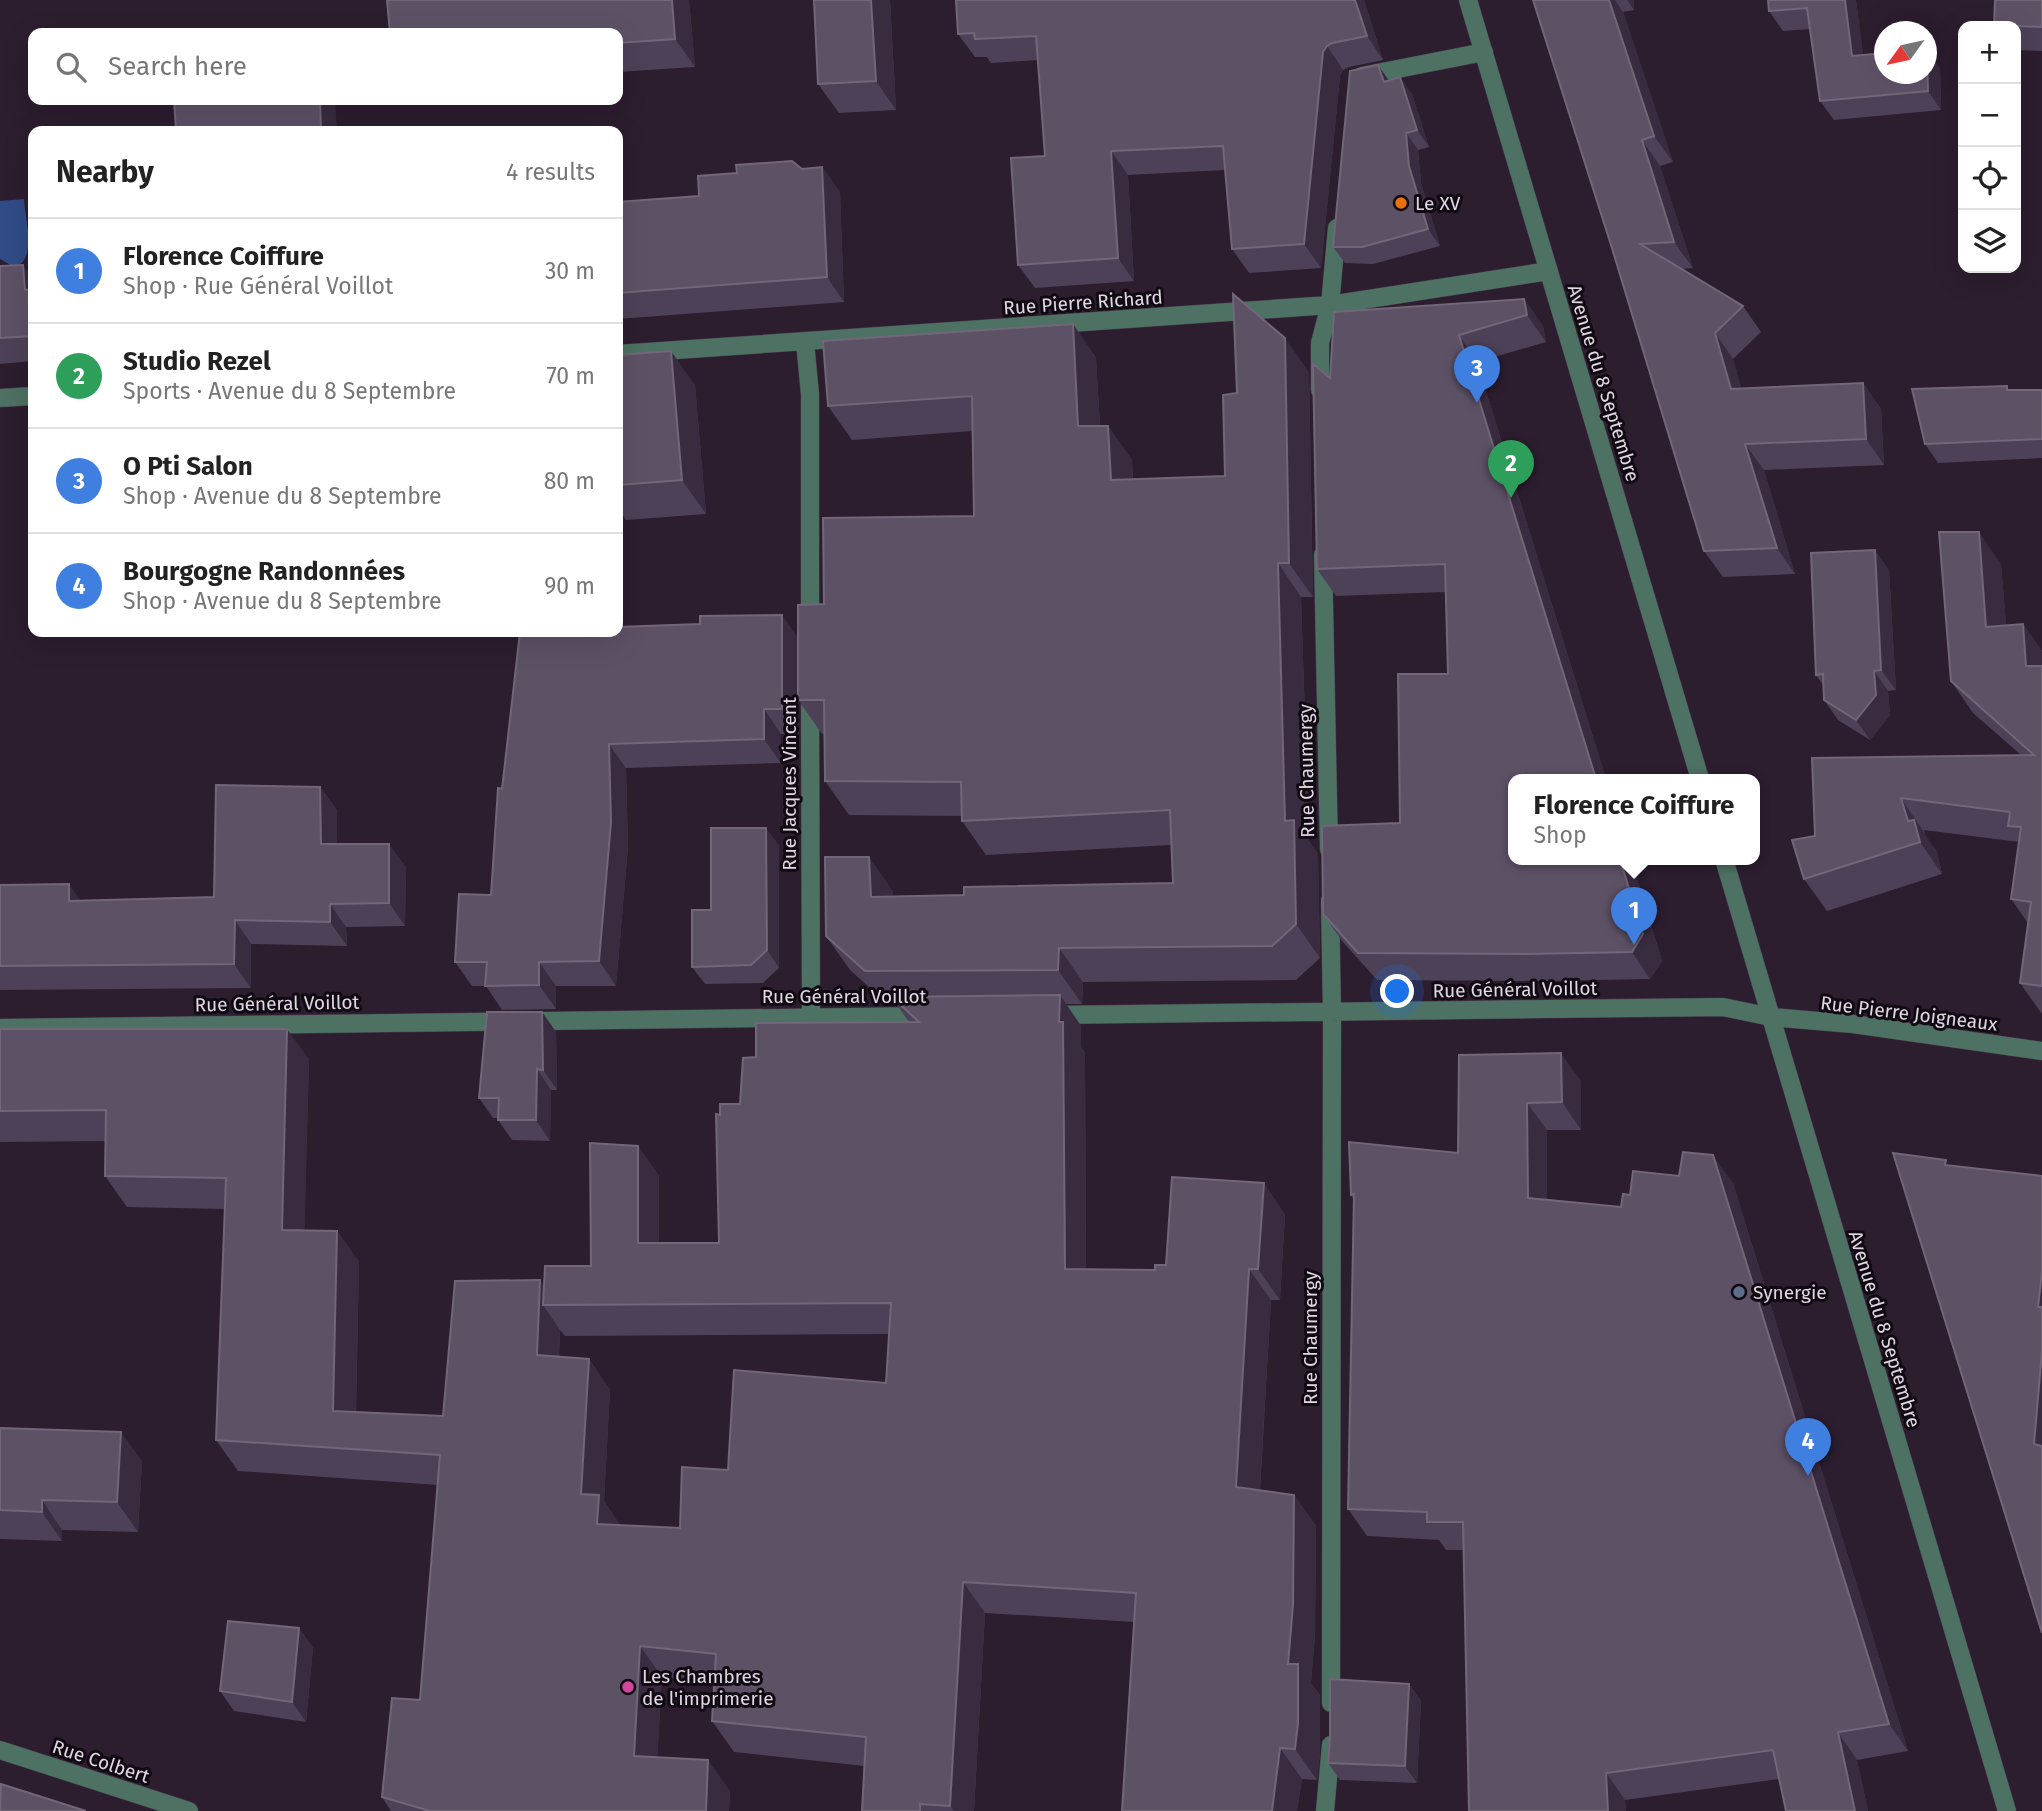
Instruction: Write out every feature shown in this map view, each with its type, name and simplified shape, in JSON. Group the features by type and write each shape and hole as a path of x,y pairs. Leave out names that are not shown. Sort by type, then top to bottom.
{"street":[{"name":"Avenue du 8 Septembre","path":"1468,0 1699,774"},
{"path":"1350,91 1351,78 1484,52"},
{"path":"1320,401 1320,342 1330,305 1339,211"},
{"name":"Rue Pierre Richard","path":"623,354 1330,305 1549,271"},
{"path":"805,342 810,394 810,643"},
{"path":"0,398 28,396"},
{"name":"Rue Chaumergy","path":"1322,540 1329,860"},
{"name":"Rue Jacques Vincent","path":"810,671 811,1017"},
{"name":"Avenue du 8 Septembre","path":"1726,865 2007,1811"},
{"name":"Rue Chaumergy","path":"1325,1811 1331,1754 1332,1013 1329,888"},
{"name":"Rue Général Voillot","path":"1030,1015 1723,1007 1771,1017"},
{"name":"Rue Général Voillot","path":"0,1028 948,1016"},
{"name":"Rue Pierre Joigneaux","path":"1771,1017 1853,1024 2042,1051"},
{"name":"Rue Colbert","path":"0,1750 189,1811"}],"water":[{"path":"24,199 28,248 26,257 14,267 0,259 0,201"}],"building":[{"path":"387,0 672,0 675,39 623,43 623,28 390,28"},
{"path":"814,0 871,0 876,81 818,84"},
{"path":"956,0 1355,0 1367,36 1332,43 1323,52 1304,244 1232,249 1223,146 1111,151 1118,258 1018,265 1011,158 1045,156 1036,36 975,39 974,33 958,34"},
{"path":"1533,0 1609,0 1654,136 1642,140 1674,242 1640,244 1743,306 1715,333 1731,389 1863,383 1866,439 1745,444 1777,548 1704,551"},
{"path":"1768,0 1845,0 1852,56 1874,54 1874,84 1928,84 1928,91 1820,101 1807,8 1769,11"},
{"path":"1995,0 2042,0 2042,27 2021,26 2021,21 1994,21"},
{"path":"1378,65 1384,82 1400,77 1417,130 1406,133 1409,166 1428,229 1362,247 1333,247 1350,71"},
{"path":"174,105 320,105 321,126 176,126"},
{"path":"792,161 802,169 822,167 827,277 623,293 623,202 699,196 698,176 737,173 736,165"},
{"path":"23,265 25,290 28,290 28,336 0,338 0,266"},
{"path":"1233,294 1285,338 1289,563 1278,563 1285,821 1294,820 1296,924 1272,946 1059,948 1058,970 865,971 826,936 825,857 869,857 871,897 964,895 964,887 1173,883 1170,810 962,821 961,782 825,781 824,700 798,700 798,605 824,604 823,518 974,516 972,396 828,406 823,341 1073,324 1078,426 1108,426 1111,480 1225,476 1223,395 1237,393"},
{"path":"1524,299 1527,315 1459,335 1594,774 1508,774 1508,865 1622,865 1643,934 1632,952 1358,953 1323,914 1322,826 1400,823 1398,674 1448,674 1445,564 1317,569 1313,364 1330,378 1334,312"},
{"path":"671,351 682,480 623,485 623,355"},
{"path":"2007,386 2007,390 2042,390 2042,439 1925,444 1912,389"},
{"path":"1939,532 1979,532 1986,627 2023,624 2026,666 2042,666 2042,986 2020,983 2031,902 2011,899 2021,827 2008,826 2010,812 1901,798 1908,821 1914,820 1920,842 1804,879 1792,840 1815,836 1812,758 2034,755 1951,681"},
{"path":"1875,550 1881,670 1874,671 1876,695 1856,720 1824,700 1823,674 1816,675 1811,553"},
{"path":"782,615 782,709 764,709 764,739 609,744 611,822 599,961 539,962 539,985 485,986 487,962 455,962 459,894 491,895 498,788 502,789 519,637 623,637 623,627 700,624 700,616"},
{"path":"216,785 320,787 321,844 389,844 389,903 330,904 330,922 235,920 234,964 0,966 0,885 69,884 69,901 214,897"},
{"path":"711,828 766,828 767,950 751,965 692,967 692,910 711,910"},
{"path":"1060,995 1059,1022 1063,1022 1065,1269 1155,1270 1155,1265 1166,1265 1172,1177 1264,1183 1258,1269 1249,1269 1236,1487 1294,1495 1293,1605 1288,1664 1298,1664 1298,1723 1295,1749 1280,1748 1272,1811 1122,1811 1136,1593 963,1582 950,1806 920,1804 920,1811 862,1811 866,1737 712,1721 716,1654 640,1646 634,1756 708,1760 706,1811 430,1811 382,1797 392,1698 420,1700 440,1455 216,1440 226,1178 105,1176 106,1110 0,1111 0,1029 287,1029 282,1230 337,1231 333,1411 443,1416 455,1281 540,1280 537,1355 589,1359 581,1494 599,1495 597,1524 680,1528 682,1467 728,1470 734,1370 886,1383 891,1303 543,1305 545,1266 591,1266 590,1143 638,1146 638,1243 719,1243 716,1114 720,1115 720,1104 740,1104 743,1058 756,1057 756,1023 919,1022 892,997"},
{"path":"487,1012 542,1012 543,1070 537,1069 536,1120 498,1120 499,1098 479,1098"},
{"path":"1561,1053 1562,1102 1527,1103 1528,1198 1621,1207 1623,1194 1630,1195 1633,1171 1679,1176 1683,1152 1713,1155 1889,1724 1838,1732 1855,1811 1786,1811 1773,1750 1606,1773 1608,1811 1469,1811 1463,1522 1427,1522 1427,1512 1348,1509 1354,1194 1351,1195 1349,1142 1458,1153 1459,1055"},
{"path":"1893,1153 1946,1160 1945,1165 2042,1176 2042,1272 2038,1307 2042,1307 2042,1351 2034,1444 2042,1446 2042,1633"},
{"path":"0,1428 121,1432 117,1502 42,1500 42,1512 0,1510"},
{"path":"228,1621 299,1628 292,1702 220,1691"},
{"path":"1330,1679 1409,1684 1405,1766 1328,1763"},
{"path":"1,1784 86,1811 0,1811"}],"place":[{"name":"Le XV","path":"1401,203"},
{"name":"O Pti Salon","path":"1477,403"},
{"name":"Studio Rezel","path":"1511,498"},
{"name":"Florence Coiffure","path":"1634,945"},
{"name":"Synergie","path":"1739,1292"},
{"name":"Bourgogne Randonnées","path":"1808,1476"},
{"name":"Les Chambres de l'imprimerie","path":"628,1687"}]}
